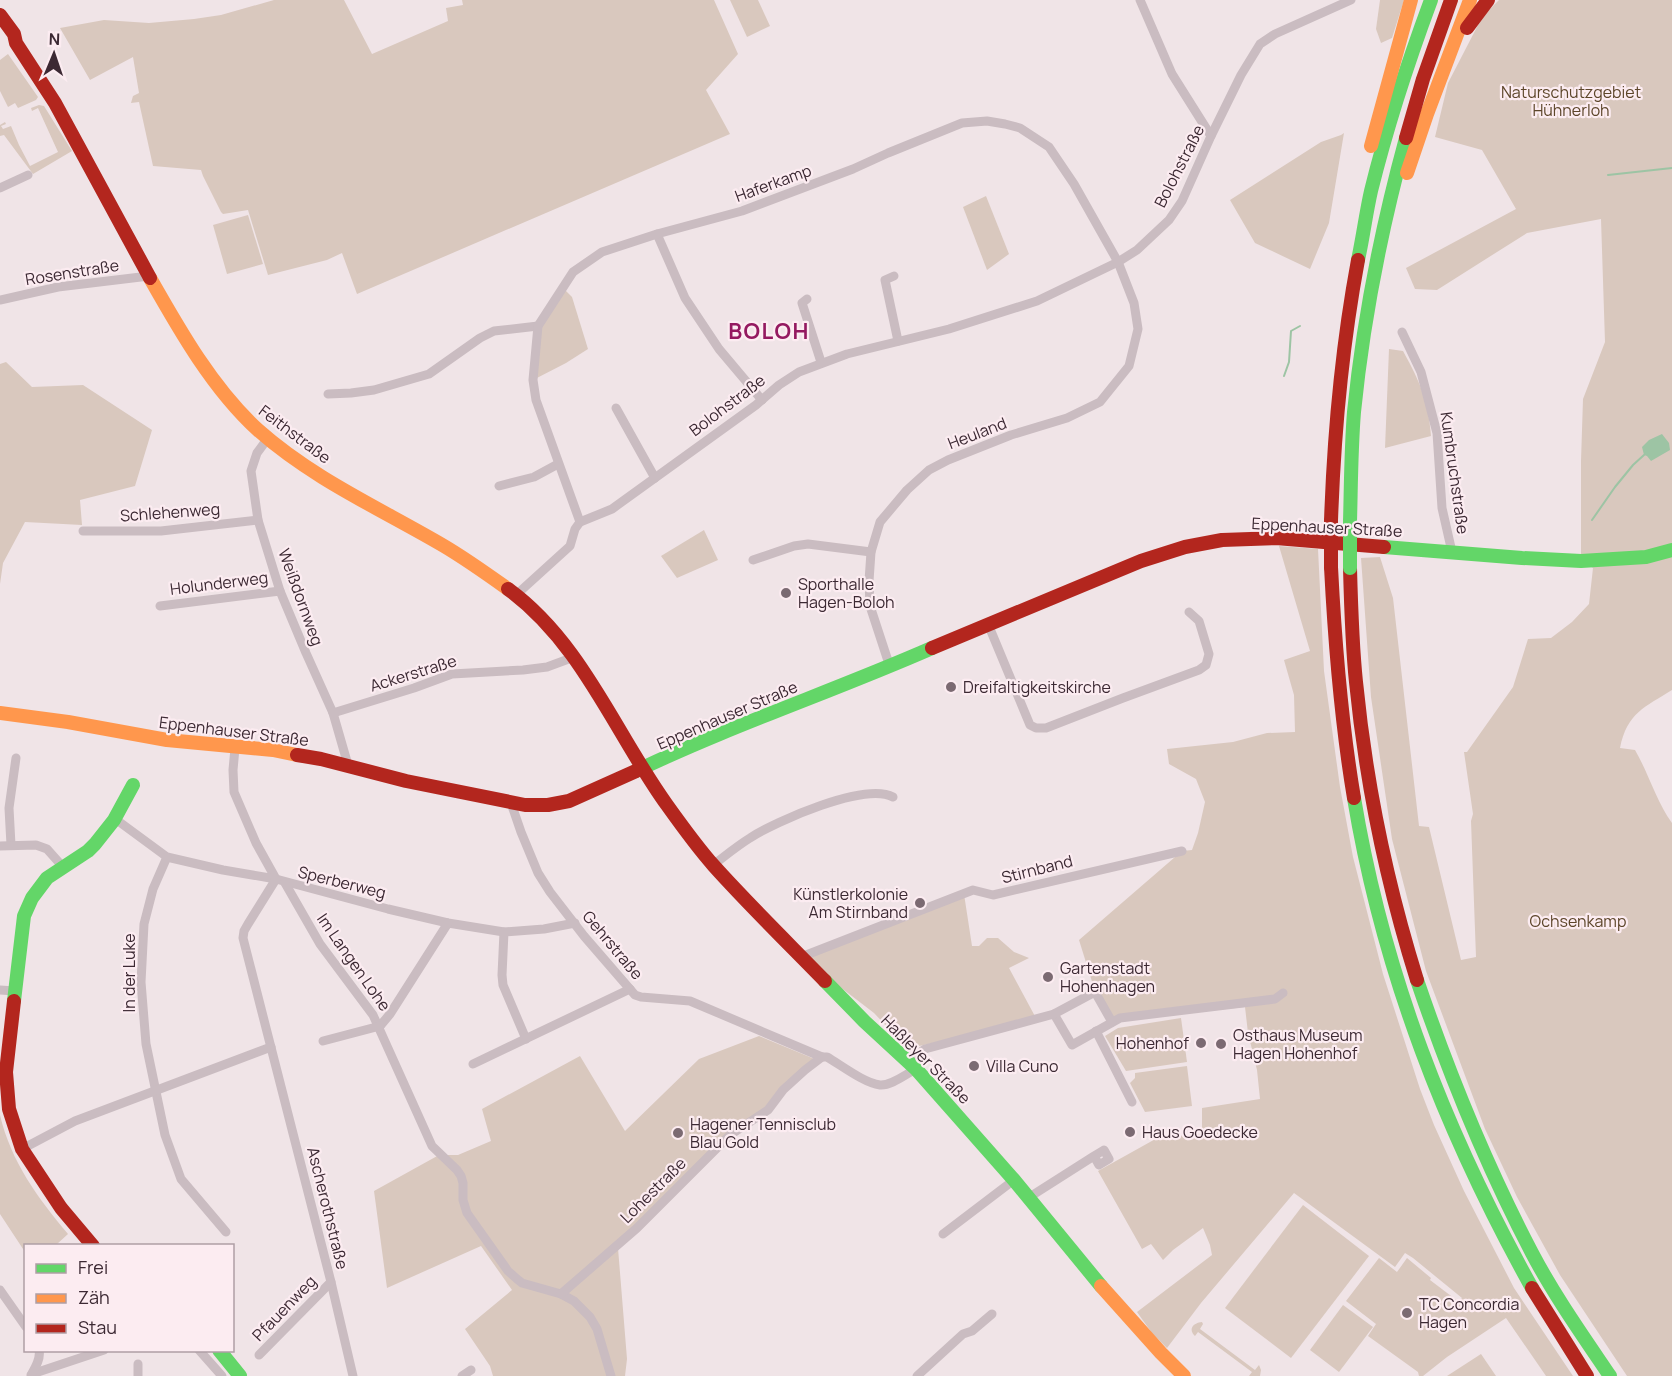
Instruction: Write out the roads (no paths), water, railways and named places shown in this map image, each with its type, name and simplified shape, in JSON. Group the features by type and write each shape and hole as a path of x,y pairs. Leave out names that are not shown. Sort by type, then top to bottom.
{"main road":[{"path":"1431,0 1414,46 1371,192 1348,313 1334,443 1331,521 1335,639 1346,753 1360,835 1376,902 1399,985 1429,1071 1475,1181 1540,1303 1587,1376"},
{"path":"1451,0 1433,46 1402,146 1381,239 1359,369 1352,443 1350,522 1351,613 1356,685 1379,831 1395,900 1416,978 1447,1065 1476,1138 1533,1255 1610,1376"},
{"path":"1381,239 1396,207 1427,114 1470,0"},
{"path":"1449,55 1488,0"},
{"path":"1364,231 1364,180 1380,109 1411,1"},
{"name":"Feithstraße","path":"0,15 14,34 16,43 55,104 149,276 225,396 268,438 311,468 481,570 516,595 548,626 574,657 642,768"},
{"name":"Feithstraße","path":"0,29 6,38 16,43"},
{"name":"Eppenhauser Straße","path":"0,713 68,722 166,740 273,750 511,803 548,805 598,789 716,735 890,667 1141,561 1181,548 1222,540 1276,538 1581,561 1646,557 1672,550"},
{"name":"Haßleyer Straße","path":"642,768 691,838 713,865 801,957 912,1065 1014,1180 1108,1295 1185,1376"},
{"path":"92,1244 61,1208 22,1149 9,1109 6,1078 7,1057 24,916 33,895 44,881 89,850 114,818 133,785"},
{"path":"221,1352 240,1376"}],"street":[{"path":"1140,0 1172,74 1211,136"},
{"name":"Bolohstraße","path":"580,522 612,509 799,372 821,362 949,329 1037,301 1118,262 1142,246 1169,220 1182,201 1241,75 1260,44 1275,34 1351,0"},
{"name":"Haferkamp","path":"580,522 536,400 533,380 538,326 573,272 602,252 657,234 742,211 853,169 962,123 987,121 1020,128 1053,152 1074,183 1118,262"},
{"path":"0,188 28,175"},
{"path":"657,234 685,298 719,350 762,400"},
{"name":"Heuland","path":"890,667 870,606 871,552 880,522 907,490 929,470 1011,435 1067,418 1100,402 1129,366 1138,329 1134,303 1118,262"},
{"name":"Rosenstraße","path":"0,300 58,287 149,276"},
{"path":"886,280 898,341"},
{"path":"802,302 821,362"},
{"path":"328,394 374,390 429,374 480,338 495,331 538,326"},
{"name":"Kumbruchstraße","path":"1402,332 1422,372 1437,433 1442,508 1452,552"},
{"path":"616,408 655,478"},
{"name":"Weißdornweg","path":"268,438 257,453 251,471 258,520 280,591 333,713 348,765"},
{"path":"499,486 534,477 558,464"},
{"name":"Schlehenweg","path":"83,531 161,531 258,520"},
{"path":"516,595 570,546 580,522"},
{"path":"753,560 794,546 808,544 871,552"},
{"name":"Holunderweg","path":"160,606 280,591"},
{"path":"988,624 1030,725 1036,728 1046,728 1199,670 1206,665 1209,654 1199,621 1189,612"},
{"name":"Ackerstraße","path":"333,713 452,674 547,667 574,657"},
{"path":"235,748 234,792 252,836 280,881"},
{"path":"11,844 9,808 16,758"},
{"path":"713,865 751,837 793,816 859,795 879,793 893,797"},
{"name":"Gehrstraße","path":"511,803 538,873 550,892 635,995 690,1001 822,1057"},
{"name":"Sperberweg","path":"114,818 167,857 280,881 448,923 504,932 544,929 574,923"},
{"path":"0,846 36,845 47,849 63,867"},
{"name":"Stirnband","path":"801,957 973,891 993,895 1182,851"},
{"name":"In der Luke","path":"167,857 153,889 144,924 141,982 146,1044 165,1135 181,1179 226,1232"},
{"name":"Im Langen Lohe","path":"280,881 320,944 380,1026 432,1146 461,1176 466,1213 517,1280 561,1294 574,1301 590,1317 597,1329 611,1376"},
{"name":"Ascherothstraße","path":"280,881 248,924 243,938 353,1376"},
{"path":"380,1026 448,923"},
{"path":"504,932 503,985 526,1039"},
{"path":"473,1064 630,989"},
{"path":"0,990 15,991"},
{"path":"822,1057 827,1057 880,1085 888,1083 912,1065 925,1049 1054,1014 1095,992 1112,1022"},
{"path":"1054,1014 1072,1045 1120,1018 1275,999 1283,993"},
{"name":"Im Langen Lohe","path":"323,1041 380,1026"},
{"path":"1096,1031 1132,1102"},
{"path":"22,1149 75,1121 271,1047"},
{"name":"Lohestraße","path":"561,1294 637,1228 730,1135 768,1110 783,1090 822,1057"},
{"path":"1028,1198 1094,1156"},
{"path":"943,1234 1014,1180"},
{"name":"Pfauenweg","path":"259,1356 331,1282"},
{"path":"0,1290 24,1324"},
{"path":"917,1376 963,1334 972,1331 992,1314"},
{"path":"30,1375 39,1352"},
{"path":"30,1375 98,1352"},
{"path":"201,1352 222,1376"},
{"path":"138,1364 138,1376"},
{"path":"462,1376 471,1370"}],"waterway":[{"path":"1608,175 1672,168"},
{"path":"1284,376 1289,362 1291,331 1300,326"},
{"path":"1592,520 1615,487 1644,455"}],"place":[{"name":"Sporthalle Hagen-Boloh","path":"786,593"},
{"name":"Dreifaltigkeitskirche","path":"951,687"},
{"name":"Künstlerkolonie Am Stirnband","path":"920,903"},
{"name":"Gartenstadt Hohenhagen","path":"1048,977"},
{"name":"Hohenhof","path":"1201,1043"},
{"name":"Osthaus Museum Hagen Hohenhof","path":"1221,1044"},
{"name":"Villa Cuno","path":"974,1066"},
{"name":"Haus Goedecke","path":"1130,1132"},
{"name":"Hagener Tennisclub Blau Gold","path":"678,1133"},
{"name":"TC Concordia Hagen","path":"1407,1313"}],"district":[{"name":"BOLOH","path":"769,331"}],"park label":[{"name":"Naturschutzgebiet Hühnerloh","path":"1571,101"},
{"name":"Ochsenkamp","path":"1578,921"}]}
